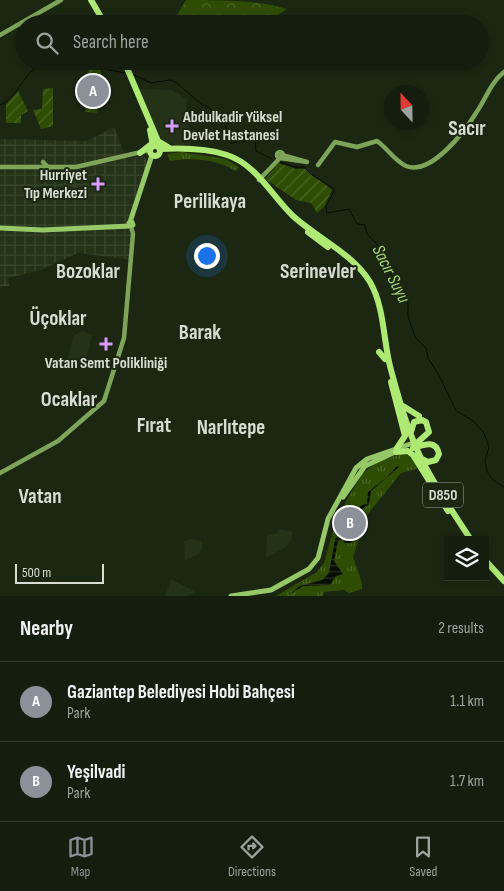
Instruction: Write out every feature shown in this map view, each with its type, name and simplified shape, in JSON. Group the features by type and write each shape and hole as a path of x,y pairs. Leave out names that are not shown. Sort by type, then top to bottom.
{"highway":[{"path":"92,0 101,15"},
{"path":"126,70 152,132 154,152 159,156 173,150"},
{"path":"141,154 149,146 152,132"},
{"path":"154,152 163,145 173,150"},
{"name":"D850","path":"154,152 173,150 204,153 232,159 261,178 293,216 346,257 370,282 378,303 388,360 416,450 453,518 466,536"},
{"name":"D850","path":"261,178 281,209 300,226 346,260 361,275 371,291 376,305 390,378 413,438"},
{"path":"382,343 378,351 385,359"},
{"path":"390,378 405,436 399,450"},
{"path":"401,403 408,411 419,416"},
{"path":"399,450 427,444 432,444 438,449 438,456 434,461 428,462 421,457"},
{"path":"399,450 413,455 453,518"},
{"name":"D850","path":"416,450 467,536"},
{"path":"489,566 504,582"}],"main road":[{"path":"35,15 62,0"},
{"path":"0,35 15,27"},
{"path":"318,165 335,142 357,148 377,141 400,162 411,167 419,167 437,159 447,153 476,114 495,80 504,72"},
{"path":"141,154 147,156 154,152"},
{"path":"0,167 49,168 88,166 154,152"},
{"path":"0,473 58,441 100,405 106,394 120,352 126,317 133,235 131,224 154,152"},
{"path":"261,178 280,156"},
{"path":"43,162 49,168"},
{"path":"0,227 116,226 131,224"},
{"path":"249,596 278,591 317,566 323,553 331,518 355,478 368,463 399,450 413,438"},
{"path":"231,596 272,590 309,570 318,558 328,519 356,468 367,459 399,450"}],"shaded area":[{"name":"Abdulkadir Yüksel Devlet Hastanesi","path":"141,89 172,90 188,100 186,106 191,148 167,143 160,137 140,92"},
{"path":"114,127 127,159 144,156 149,161 130,222 133,260 78,253 41,270 8,278 9,286 1,287 0,291 0,139 87,141"},
{"path":"83,331 92,335 84,369 65,367 74,335"},
{"path":"397,466 399,467 371,491 369,504 359,511 357,518 352,518 353,524 351,528 357,528 351,543 345,543 343,538 338,541 334,561 343,574 336,576 330,585 303,586 287,596 300,586 322,580 329,573 335,539 347,531 350,518 362,505 367,504 368,492 387,477"},
{"path":"279,529 293,532 291,540 286,547 266,558 267,535 277,533"},
{"path":"190,539 202,541 202,549 199,554 185,560 184,542"},
{"path":"171,579 194,591 193,594 187,596 165,596"}],"green space":[{"path":"186,0 252,2 287,9 278,15 177,15"},
{"path":"88,70 101,70 97,113 85,112"},
{"path":"53,88 53,126 41,129 33,110 42,109 43,89"},
{"path":"18,91 28,111 21,115 21,123 6,123 6,105"},
{"path":"182,152 226,159 239,167 236,171 204,160 170,161 167,154"},
{"path":"278,163 296,169 305,169 332,190 324,207 317,213 311,203 296,200 265,179"},
{"path":"403,453 410,455 419,468 401,473 367,515 353,557 362,583 362,589 349,593 344,590 324,592 323,596 276,596 317,572 324,563 337,517 362,474 379,461"}],"waterway":[{"name":"Sacır Suyu","path":"0,105 13,95 33,70"},
{"name":"Sacır Suyu","path":"110,70 125,73"},
{"name":"Sacır Suyu","path":"132,74 151,83 170,80 176,82 201,104 211,109 225,125 231,143 255,140 256,151 272,159"},
{"name":"Sacır Suyu","path":"278,161 294,167 304,167 312,175 333,188 334,191 326,207 327,213 349,209 357,224 365,225 367,234 381,248 389,268 394,290 408,303 408,316 415,337 426,348 428,358 439,375 456,411 472,420 484,433 489,447 485,461 487,471 493,480 504,487"}],"place":[{"name":"Gaziantep Belediyesi Hobi Bahçesi","path":"93,91"},
{"name":"Abdulkadir Yüksel Devlet Hastanesi","path":"172,126"},
{"name":"Hurriyet Tıp Merkezi","path":"98,184"},
{"name":"Vatan Semt Polikliniği","path":"106,344"},
{"name":"Yeşilvadi","path":"350,523"}],"district":[{"name":"Sacır","path":"467,128"},
{"name":"Perilikaya","path":"210,201"},
{"name":"Bozoklar","path":"88,271"},
{"name":"Serinevler","path":"318,271"},
{"name":"Üçoklar","path":"58,318"},
{"name":"Barak","path":"200,332"},
{"name":"Ocaklar","path":"69,399"},
{"name":"Fırat","path":"154,425"},
{"name":"Narlıtepe","path":"231,427"},
{"name":"Vatan","path":"40,496"}]}
